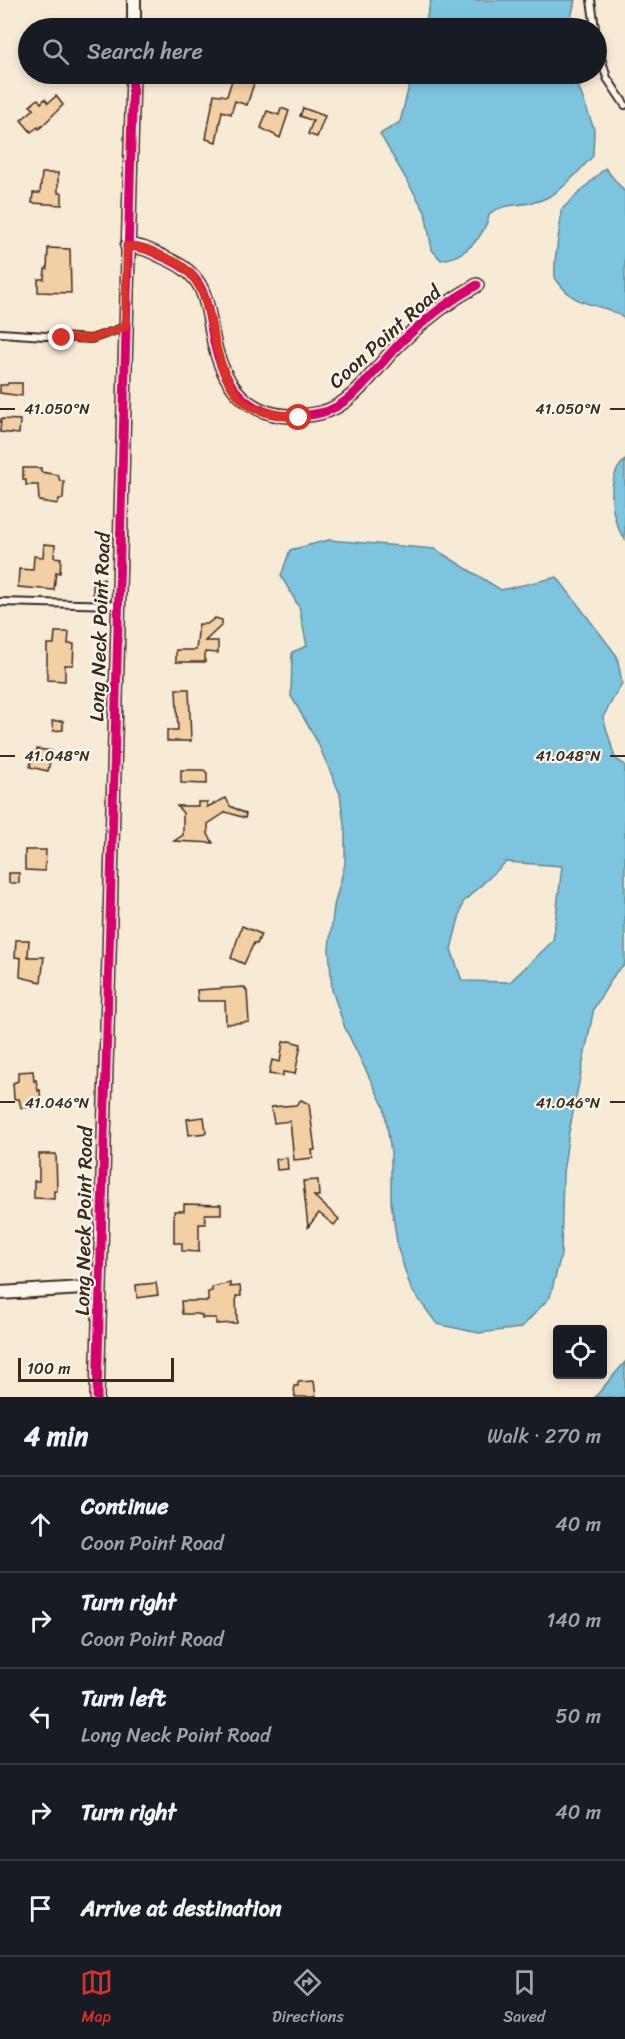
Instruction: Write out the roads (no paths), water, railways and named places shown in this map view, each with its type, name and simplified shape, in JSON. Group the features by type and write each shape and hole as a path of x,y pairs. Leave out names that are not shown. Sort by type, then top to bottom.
{"street":[{"path":"134,0 134,18"},
{"name":"Long Neck Point Road","path":"98,1397 117,605 133,84"},
{"name":"Coon Point Road","path":"127,246 140,246 183,266 200,286 218,357 232,388 244,402 268,413 299,418 328,412 351,397 400,343 444,303 477,285"},
{"path":"0,1293 100,1287"}],"lane":[{"path":"591,0 594,18"},
{"path":"607,78 625,105"},
{"path":"0,333 91,339 125,327"},
{"path":"0,602 117,605"}],"water":[{"path":"431,0 575,0 571,18 426,18"},
{"path":"410,84 578,84 594,129 593,156 552,195 535,202 507,206 490,213 483,230 473,244 458,255 441,260 432,250 425,212 380,134 400,122"},
{"path":"605,168 625,192 625,319 606,309 573,297 555,278 561,210"},
{"path":"625,460 625,539 613,511 612,488 614,477"},
{"path":"329,540 435,549 501,590 557,577 617,656 622,683 603,717 615,758 625,765 625,965 616,972 594,1008 569,1132 563,1173 561,1255 550,1297 521,1328 479,1333 437,1324 411,1289 398,1249 391,1202 391,1152 384,1107 345,1028 332,990 329,948 334,906 345,864 345,832 340,794 317,741 291,696 292,652 307,646 299,607 281,576 290,550","holes":["506,862 562,866 553,941 510,982 462,981 451,949 463,902"]},
{"path":"625,1362 625,1397 595,1397"}]}
